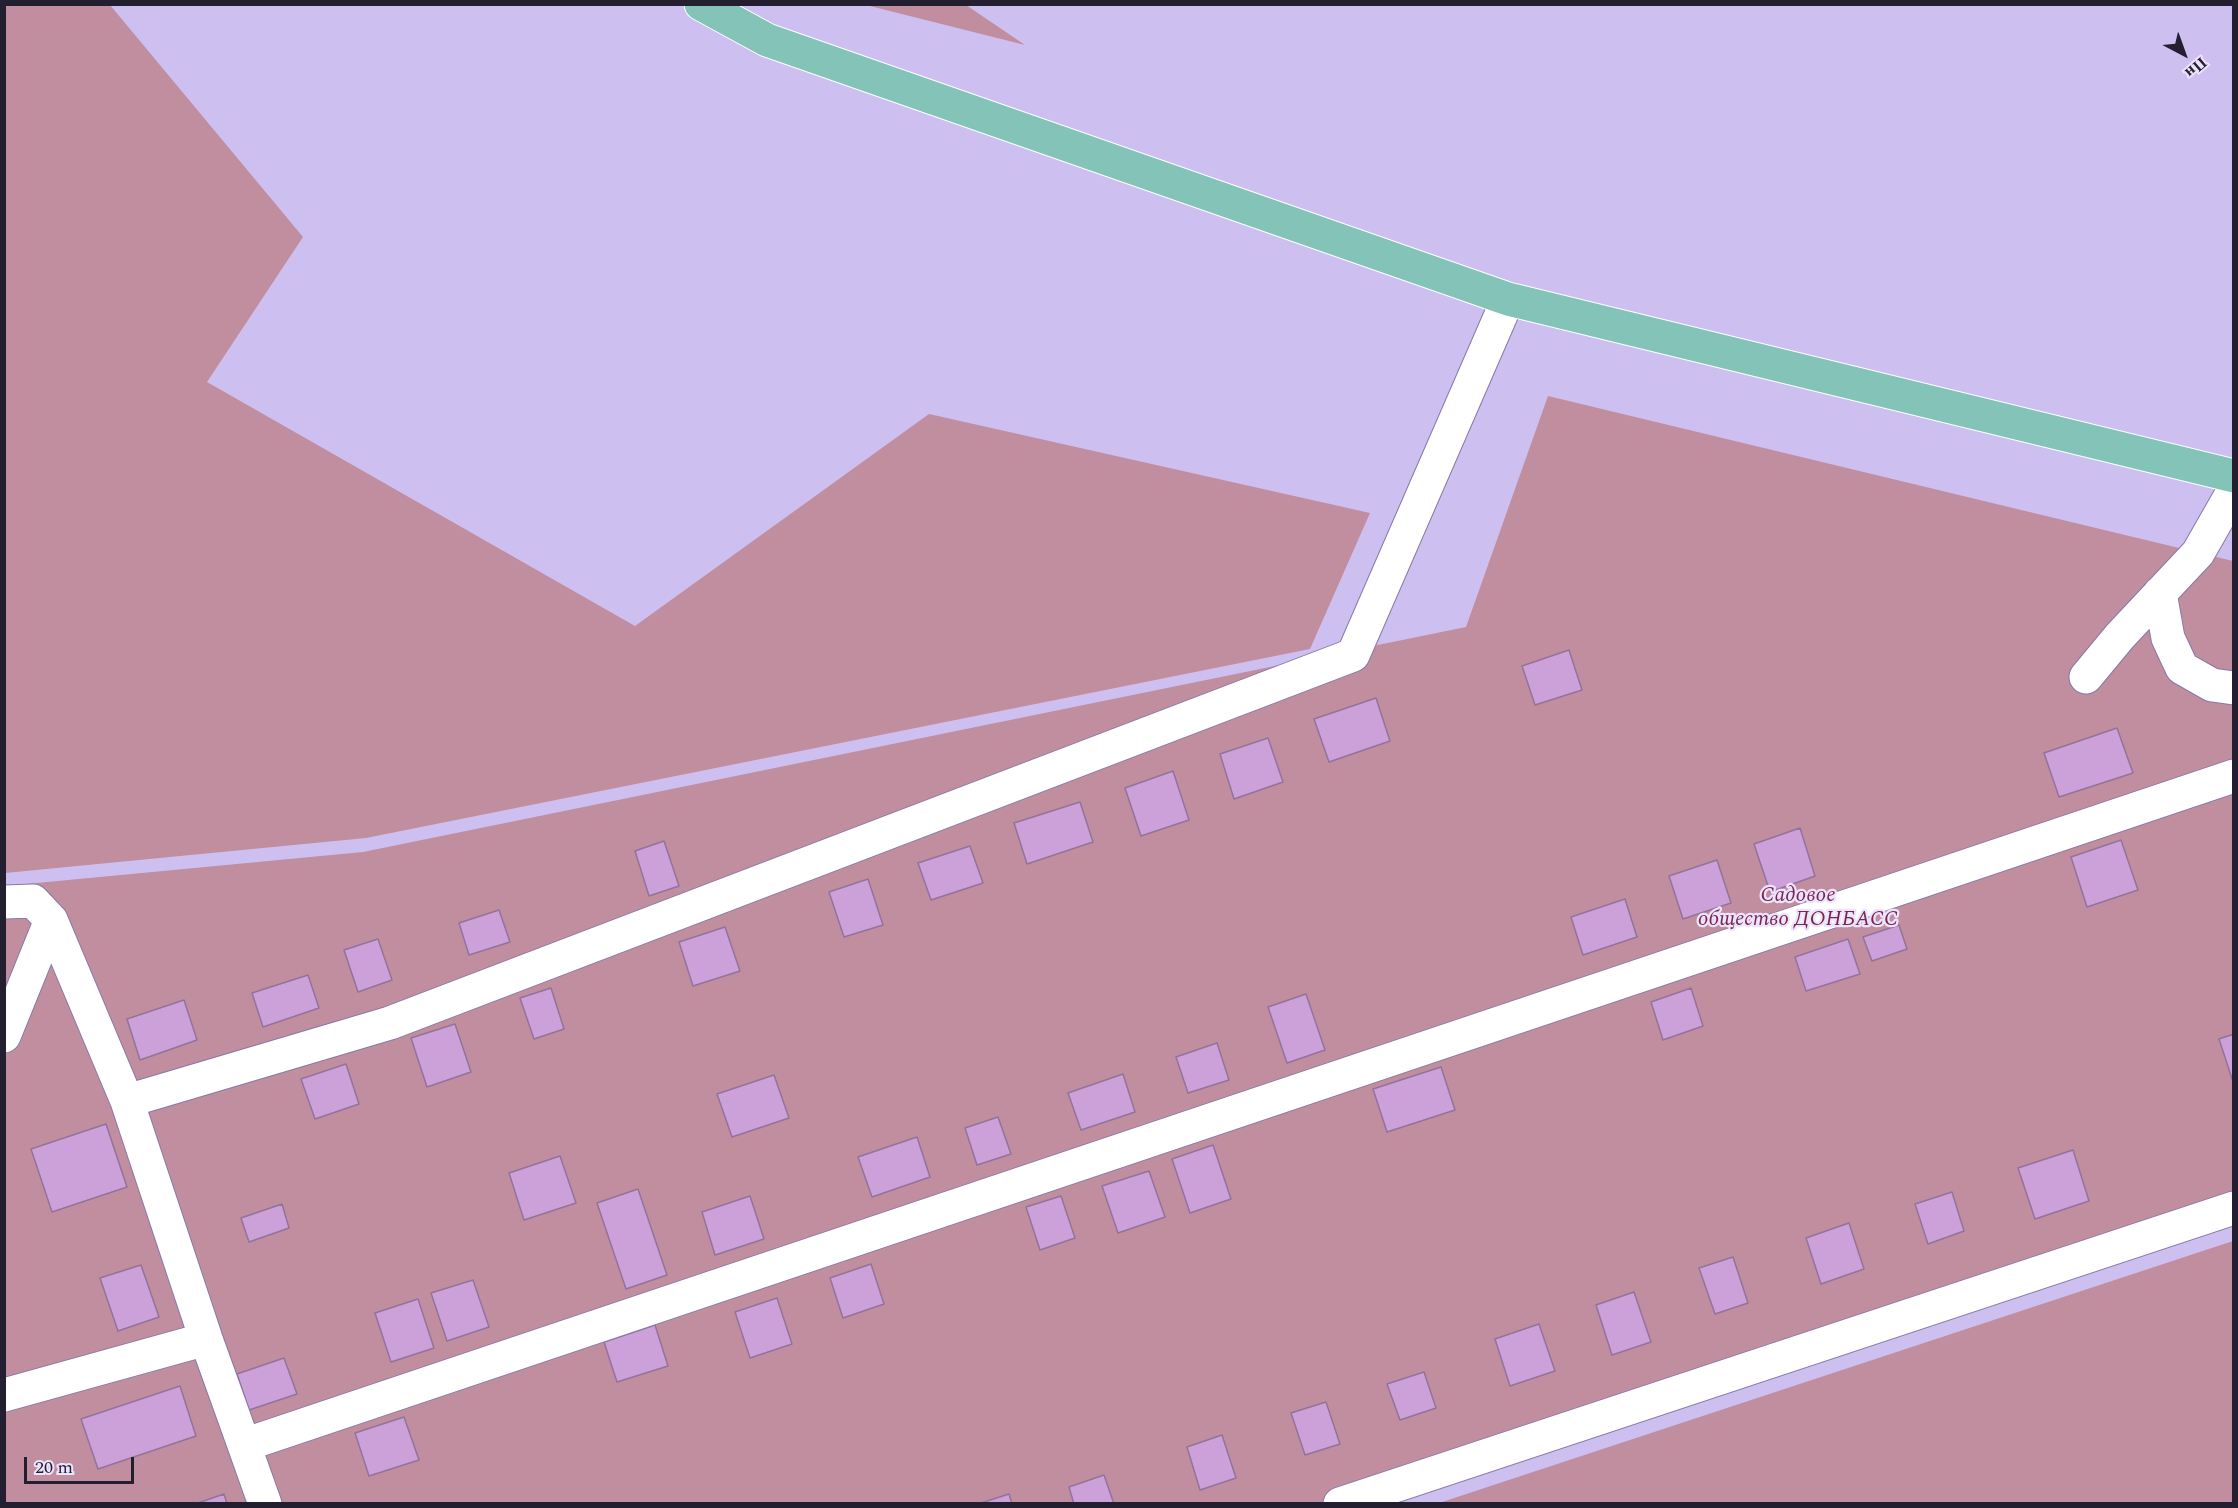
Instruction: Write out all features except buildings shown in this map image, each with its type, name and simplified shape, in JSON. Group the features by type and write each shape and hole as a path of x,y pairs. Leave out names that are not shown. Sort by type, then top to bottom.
{"main road":[{"path":"701,4 767,40 1508,299 2234,476"}],"street":[{"path":"127,1101 390,1023 1353,655 1508,299"},
{"path":"2086,676 2198,553 2234,490"},
{"path":"2160,593 2168,638 2182,668 2212,685 2234,688"},
{"path":"244,1445 2234,776"},
{"path":"4,902 33,901 51,920 127,1101 206,1339 265,1503"},
{"path":"4,1036 51,920"},
{"path":"1340,1503 2234,1208"},
{"path":"4,1395 206,1339"}],"green space":[{"path":"5,4 110,5 303,237 207,382 635,626 929,414 1370,513 1310,649 366,838 5,873"},
{"path":"866,5 966,5 1025,45"},
{"name":"Садовое общество ДОНБАСС","path":"1548,396 2233,561 2233,1224 1387,1503 5,1504 5,886 363,852 1466,627"},
{"path":"2233,1241 2233,1503 1439,1503"}]}
